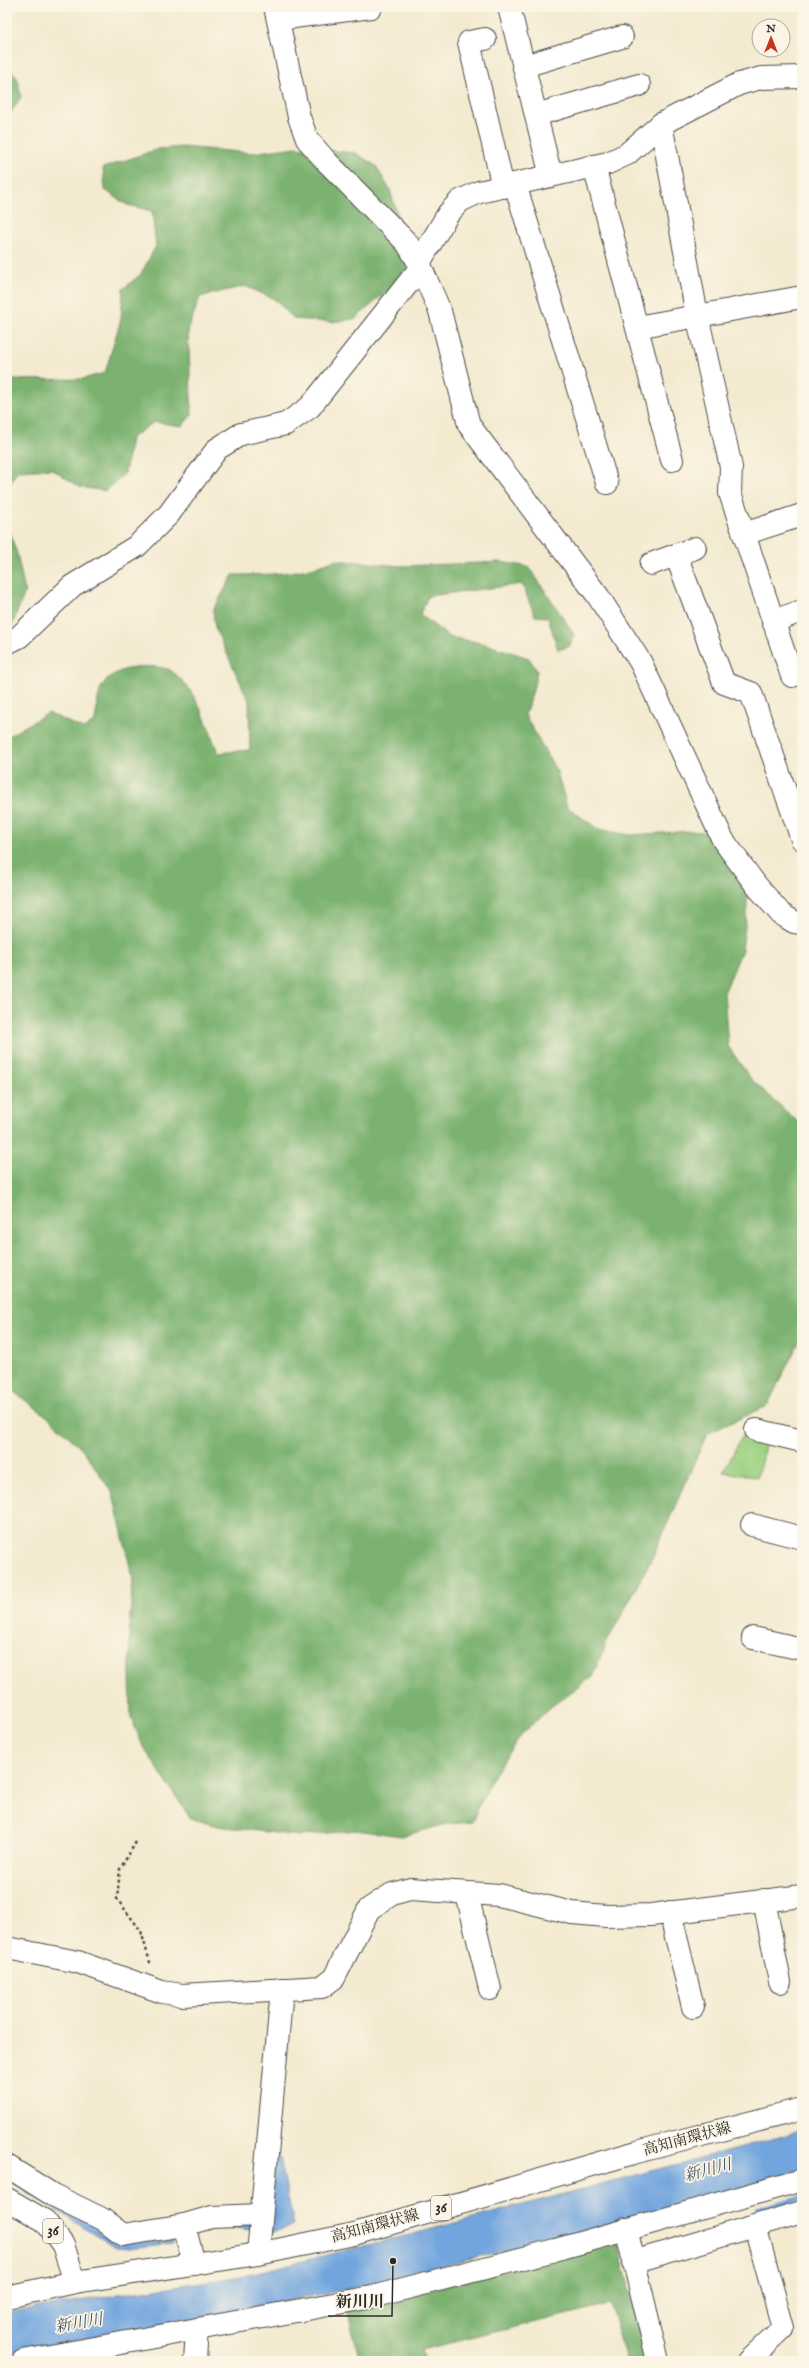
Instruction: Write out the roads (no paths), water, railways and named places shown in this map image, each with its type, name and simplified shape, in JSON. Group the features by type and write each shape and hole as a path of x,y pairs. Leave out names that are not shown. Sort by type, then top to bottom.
{"street":[{"path":"371,7 277,13 298,117 307,139 326,161 407,243 420,265 440,311 469,426 598,596 641,663 723,840 756,885 781,914 794,922 802,923"},
{"path":"514,8 524,66 551,176"},
{"path":"524,66 622,37"},
{"path":"485,39 469,42 509,185 607,483"},
{"path":"7,643 19,637 72,586 136,546 169,514 217,449 240,434 286,424 310,407 420,265 448,214 460,201 479,192 608,163 627,154 661,124 740,84 760,78 802,77"},
{"path":"536,115 639,85"},
{"path":"661,124 697,315 731,466 730,493 792,676 802,672"},
{"path":"594,166 672,460"},
{"path":"637,327 802,297"},
{"path":"744,534 802,515"},
{"path":"651,564 686,551 724,683 751,693 802,839"},
{"path":"773,621 802,611"},
{"path":"756,1430 802,1441"},
{"path":"752,1525 802,1538"},
{"path":"753,1638 802,1649"},
{"path":"7,1948 78,1962 162,1992 182,1995 322,1987 334,1978 369,1909 392,1894 410,1889 499,1895 572,1913 606,1916 670,1912 802,1896"},
{"path":"467,1894 490,1989"},
{"path":"764,1900 780,1982"},
{"path":"670,1912 693,2007"},
{"path":"7,2166 53,2195 102,2219 123,2235 184,2225 212,2217 260,2230 282,1989"},
{"name":"高知南環状線","path":"7,2297 75,2282 194,2264 260,2230 354,2234 637,2152 802,2109"},
{"path":"23,2361 372,2297 556,2250 802,2180"},
{"name":"36","path":"7,2199 45,2221 63,2245 75,2282"},
{"path":"633,2262 802,2212"},
{"path":"184,2225 194,2264"},
{"path":"748,2361 783,2328 755,2226"},
{"path":"626,2229 658,2361"},
{"path":"195,2361 196,2329"}],"water":[{"path":"802,2131 802,2172 581,2232 364,2286 7,2354 7,2312 241,2276 413,2234"},
{"path":"274,2153 279,2153 294,2226 269,2233 232,2227 209,2227 252,2220"},
{"path":"7,2171 110,2233 173,2233 173,2243 130,2248 116,2247 7,2180"}],"waterway":[{"path":"757,2210 802,2197"}],"place":[{"name":"新川川","path":"393,2261"}]}
